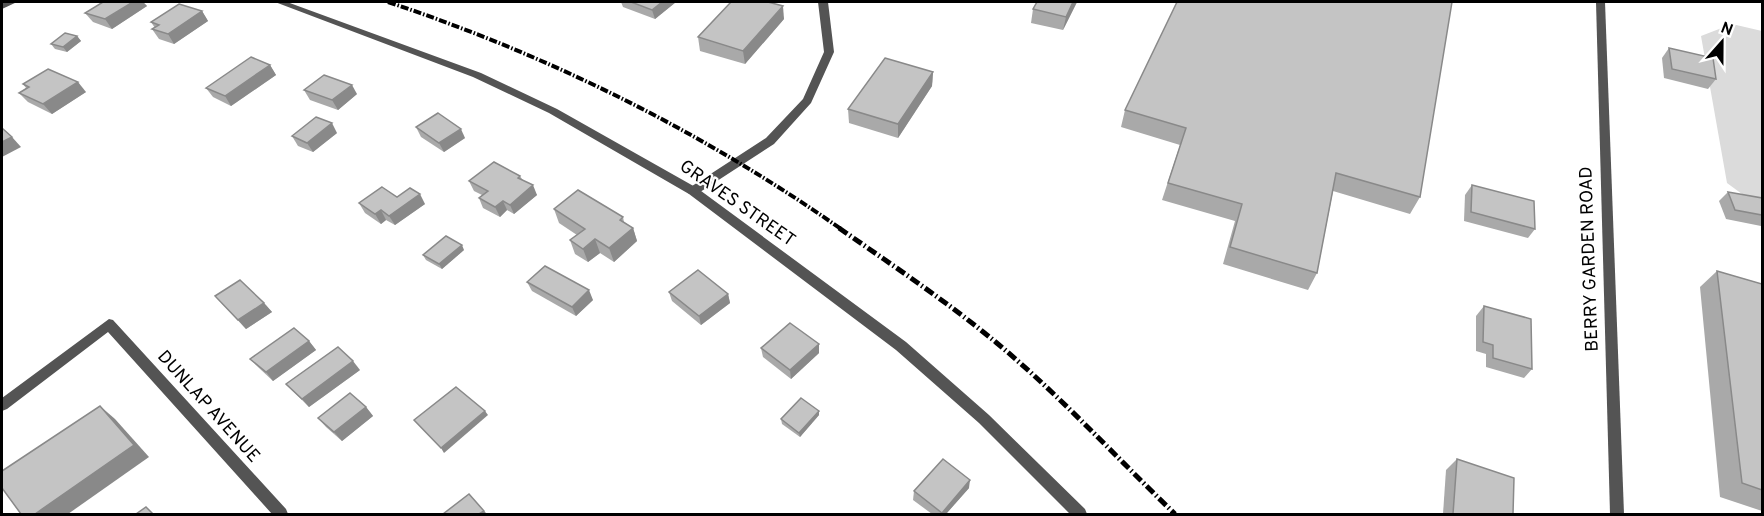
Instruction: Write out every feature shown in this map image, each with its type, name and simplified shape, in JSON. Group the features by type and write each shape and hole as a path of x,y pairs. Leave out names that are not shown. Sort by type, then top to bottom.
{"street":[{"path":"2,6 12,2"},
{"name":"GRAVES STREET","path":"280,2 477,75 553,111 693,191 901,346 984,419 1080,514"},
{"path":"693,191 770,141 807,101 829,52 823,2"},
{"name":"BERRY GARDEN ROAD","path":"1600,2 1617,514"},
{"name":"DUNLAP AVENUE","path":"2,405 109,324 282,514"}],"shaded area":[{"path":"1732,24 1762,31 1762,213 1757,205 1727,183 1701,36"}],"building":[{"path":"103,2 133,2 105,19 85,13"},
{"path":"631,2 662,2 652,10"},
{"path":"731,2 768,2 783,6 743,51 698,37"},
{"path":"1037,2 1073,2 1066,17 1033,9"},
{"path":"1177,2 1452,2 1420,197 1336,173 1317,273 1230,247 1242,204 1168,183 1186,128 1125,110"},
{"path":"179,4 202,11 168,34 152,29 159,25 151,22"},
{"path":"65,33 77,36 63,47 51,44"},
{"path":"1669,48 1713,58 1716,79 1672,69"},
{"path":"251,57 270,65 225,96 206,88"},
{"path":"885,58 933,72 898,124 848,109"},
{"path":"48,69 78,82 43,104 19,93 29,87 23,84"},
{"path":"324,75 352,85 332,100 304,90"},
{"path":"438,113 461,129 439,143 416,127"},
{"path":"316,117 332,123 307,143 292,136"},
{"path":"2,128 12,137 2,142"},
{"path":"494,162 533,185 510,205 503,201 495,207 479,198 488,191 469,181"},
{"path":"1472,185 1534,201 1535,229 1471,212"},
{"path":"382,187 397,197 410,188 420,194 389,216 381,210 375,214 359,203"},
{"path":"578,190 623,217 620,220 633,228 609,248 595,239 583,249 570,240 585,229 554,209"},
{"path":"1728,192 1762,198 1762,215 1735,210"},
{"path":"446,236 462,245 439,264 423,255"},
{"path":"545,266 589,290 572,307 527,282"},
{"path":"698,270 728,294 699,316 669,292"},
{"path":"1717,271 1762,284 1762,490 1742,483"},
{"path":"240,280 264,303 238,320 215,296"},
{"path":"1484,306 1531,319 1532,369 1493,358 1493,345 1483,342"},
{"path":"790,323 819,344 790,370 761,348"},
{"path":"294,328 309,341 266,372 250,359"},
{"path":"338,347 353,361 302,399 286,384"},
{"path":"456,387 485,411 441,448 414,420"},
{"path":"350,393 366,407 334,432 318,418"},
{"path":"801,398 819,411 799,433 781,419"},
{"path":"100,406 134,445 35,514 21,514 2,488 2,471"},
{"path":"943,459 970,480 942,513 914,491"},
{"path":"1457,459 1514,478 1513,514 1453,514"},
{"path":"469,494 484,511 479,514 443,514"},
{"path":"146,507 153,514 136,514"}],"railway":[{"path":"388,2 507,46 623,99 734,160 841,229"},
{"path":"839,228 944,302 1004,349 1070,410 1175,514"}]}
